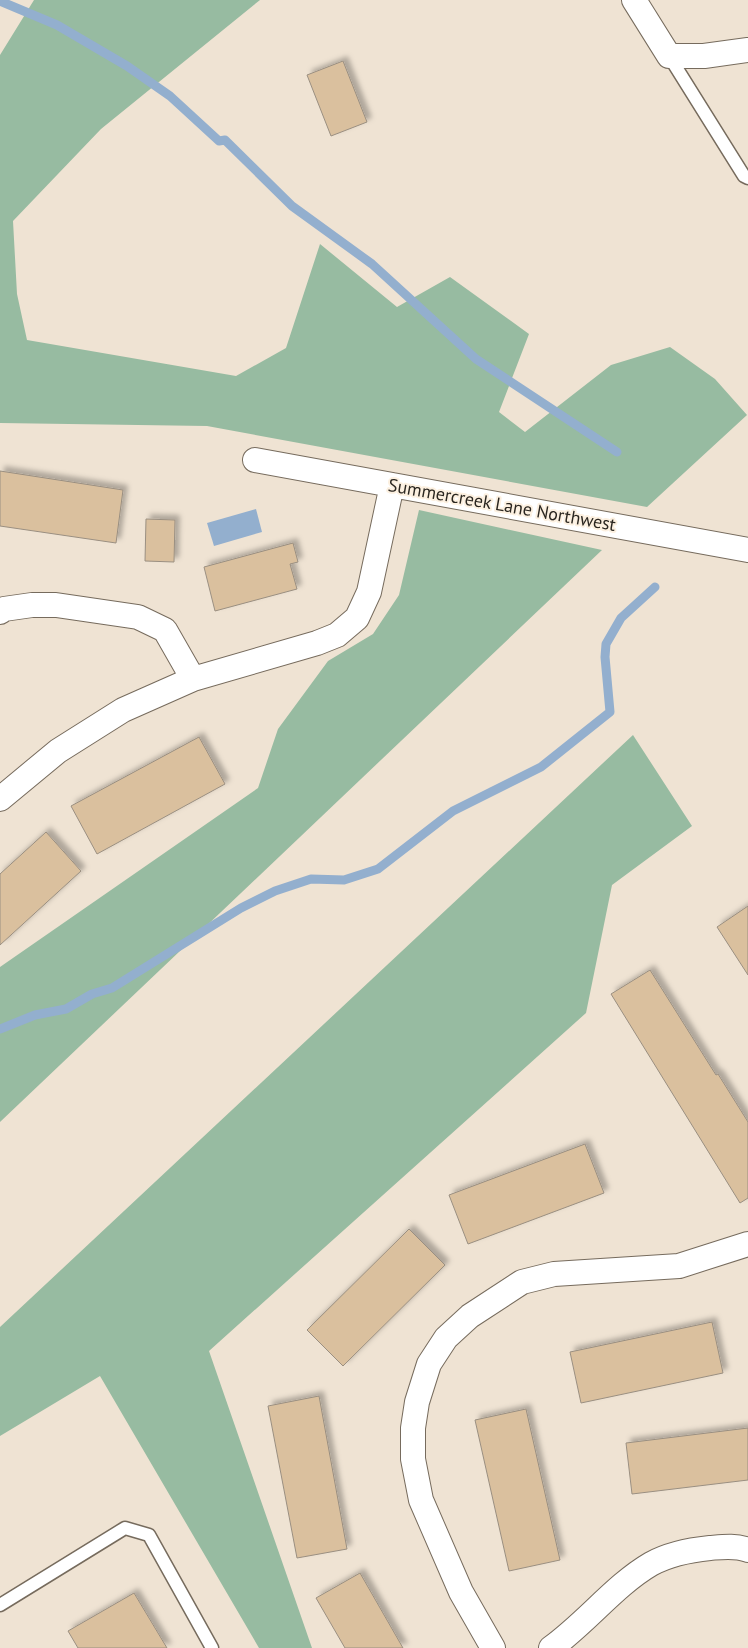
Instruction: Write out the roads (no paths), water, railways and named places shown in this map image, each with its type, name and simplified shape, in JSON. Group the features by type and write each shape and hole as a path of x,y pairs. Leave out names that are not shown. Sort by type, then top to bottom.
{"street":[{"path":"634,0 669,56 704,56 748,50"},
{"name":"Summercreek Lane Northwest","path":"255,460 748,550"},
{"path":"0,799 58,751 123,710 193,679 317,643 337,635 357,618 369,592 392,485"},
{"path":"0,612 4,609 32,605 56,606 138,617 165,630 193,679"},
{"path":"493,1648 461,1592 421,1500 413,1458 413,1428 417,1402 429,1364 446,1338 470,1316 522,1282 554,1274 679,1266 748,1244"},
{"path":"551,1648 564,1639 619,1588 652,1564 688,1550 724,1546 748,1550"}],"lane":[{"path":"669,56 744,176 748,178"},
{"path":"0,1605 125,1528 149,1535 212,1648"}],"water":[{"path":"256,509 262,532 214,546 207,523"}],"waterway":[{"path":"0,1 57,25 127,66 170,96 219,141 225,140 292,206 372,264 476,359 617,452"},
{"path":"0,1029 35,1015 66,1009 92,994 112,988 241,908 275,891 311,879 344,880 378,869 453,811 541,767 610,712 605,657 606,644 621,618 655,587"}]}
